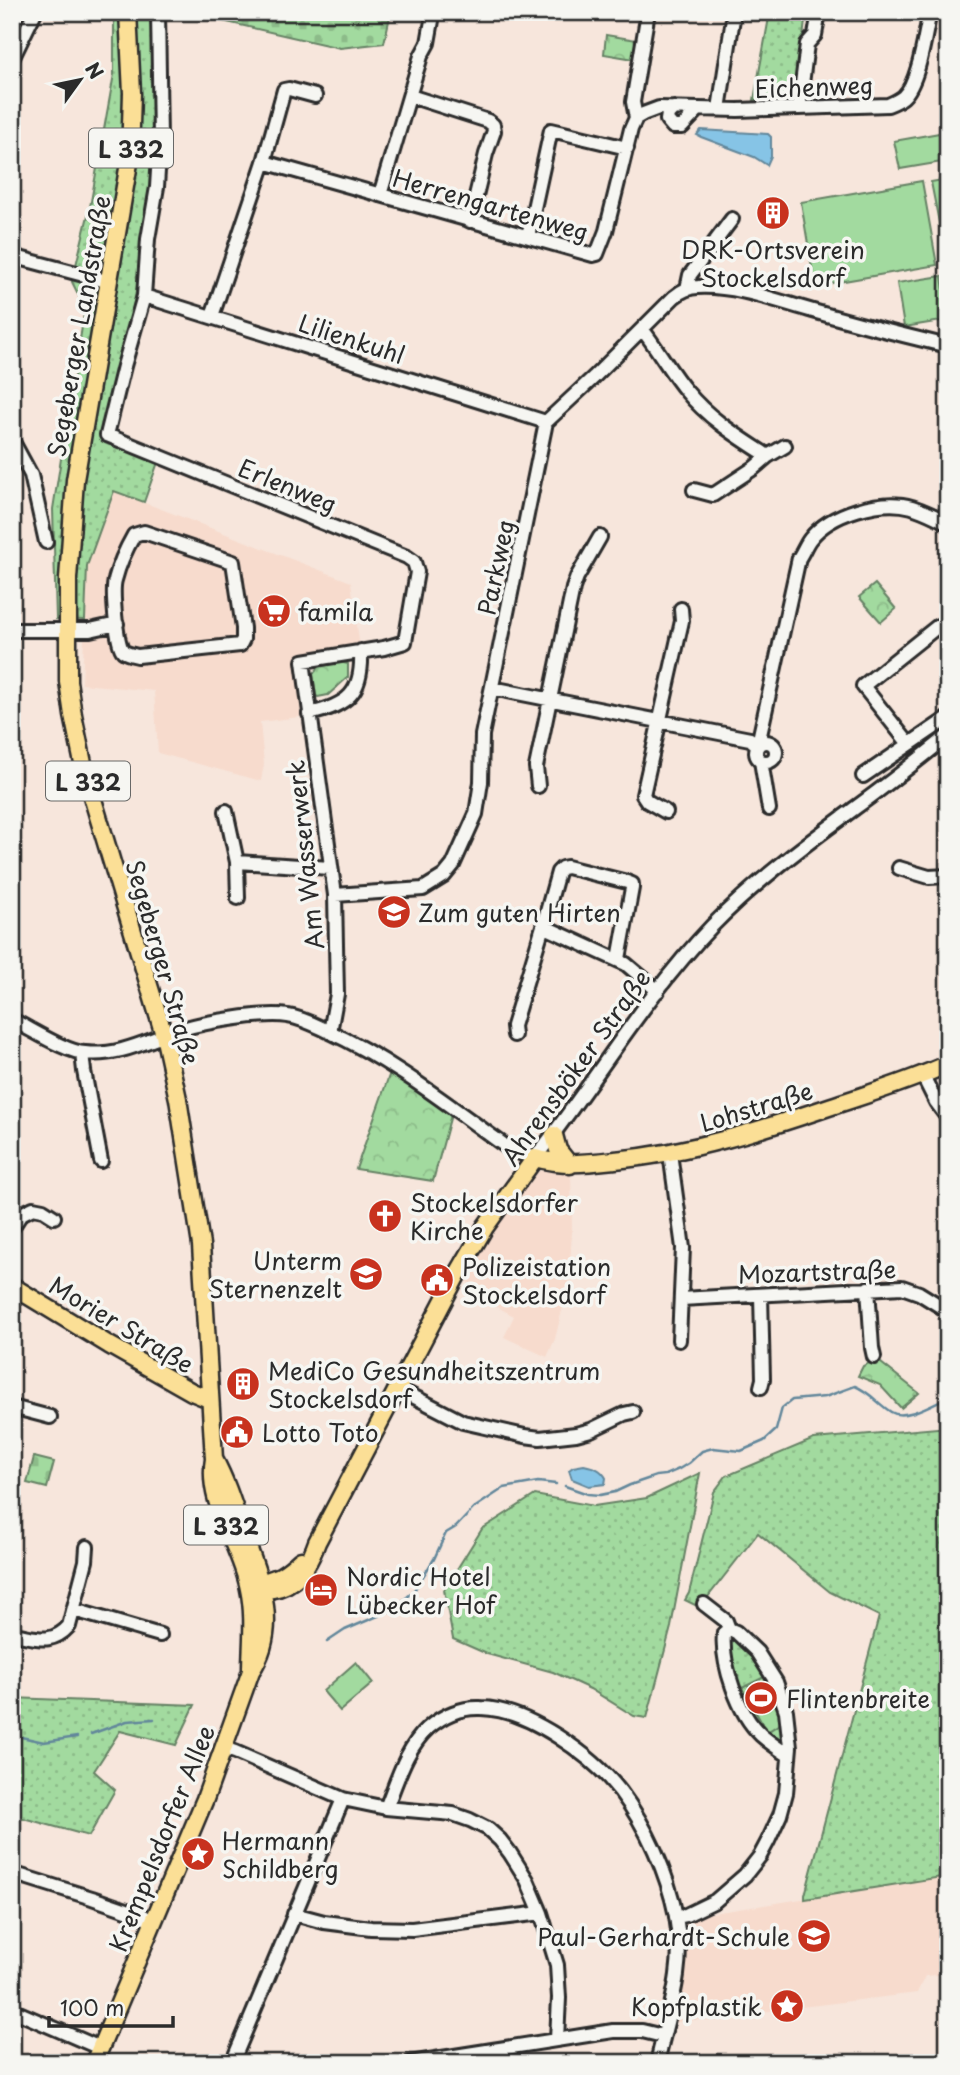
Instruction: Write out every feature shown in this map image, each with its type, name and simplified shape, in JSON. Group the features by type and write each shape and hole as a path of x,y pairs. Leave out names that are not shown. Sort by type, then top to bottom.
{"main road":[{"name":"Segeberger Landstraße","path":"75,480 130,158 132,93 128,12"},
{"name":"Segeberger Straße","path":"75,480 67,631 68,681 73,715 85,773 164,1035 179,1108 201,1245 214,1459 211,1474 215,1496 244,1570 257,1587 266,1617 260,1658 251,1671 238,1707"},
{"name":"Lohstraße","path":"535,1158 570,1165 670,1153 709,1145 923,1076 948,1064"},
{"path":"554,1135 558,1150 570,1165"},
{"name":"Ahrensböker Straße","path":"257,1587 276,1590 292,1581 310,1561 317,1542 457,1275 485,1227 535,1158"},
{"name":"Morier Straße","path":"12,1286 128,1356 209,1399"},
{"name":"Krempelsdorfer Allee","path":"97,2055 205,1799 238,1707"}],"street":[{"path":"12,59 35,12"},
{"path":"144,296 160,138 159,12"},
{"name":"Herrengartenweg","path":"264,162 597,254 606,231 636,118 634,102 648,12"},
{"path":"719,109 734,12"},
{"path":"799,108 807,44 815,35 819,12"},
{"name":"Eichenweg","path":"636,118 659,108 888,105 901,99 909,90 917,69 930,12"},
{"path":"380,195 421,56 428,43 433,15"},
{"path":"212,316 264,162 284,90 315,96"},
{"path":"410,96 488,121 493,125 494,131 470,221"},
{"path":"674,108 668,114 667,120 673,127 682,127 699,109"},
{"path":"528,236 551,130 627,148"},
{"path":"687,289 691,275 733,219"},
{"path":"12,256 110,282"},
{"path":"546,422 674,297 687,289 700,287 744,293 948,346"},
{"name":"Lilienkuhl","path":"144,296 546,422"},
{"name":"Erlenweg","path":"144,296 107,435 326,523 414,562 417,572 404,642 384,648 303,661"},
{"path":"642,329 686,391 707,413 768,456"},
{"name":"Parkweg","path":"334,895 423,890 444,876 453,865 476,814 481,782 482,735 546,422"},
{"path":"12,440 31,475 46,542"},
{"path":"694,490 713,495 785,446"},
{"path":"769,809 761,761 756,751 761,744 760,735 799,558 811,538 828,523 869,506 892,504 912,507 948,523"},
{"path":"144,532 233,562 243,628 240,645 138,656 121,649 117,624 114,584 126,549 134,535 144,532"},
{"path":"538,786 536,767 573,587 600,537"},
{"path":"666,812 647,801 643,795 682,621 681,609"},
{"path":"12,630 90,630 117,624"},
{"path":"909,744 863,686 938,626 948,627"},
{"path":"309,714 335,707 354,691 362,669 362,651"},
{"name":"Am Wasserwerk","path":"303,661 334,895 337,994 330,1032"},
{"path":"492,688 750,739 761,744"},
{"path":"863,776 948,718"},
{"name":"Ahrensböker Straße","path":"535,1158 658,990 710,928 764,877 948,736"},
{"path":"226,811 237,862 238,898"},
{"path":"237,862 330,868"},
{"path":"514,1035 513,1026 558,872 562,868 632,884 619,960"},
{"path":"899,868 929,877 948,876"},
{"path":"543,926 619,960 658,990"},
{"path":"12,1020 82,1053 106,1054 144,1044 184,1028 239,1018 279,1015 297,1018 390,1064 511,1150 535,1158"},
{"path":"82,1053 101,1161"},
{"path":"923,1076 936,1102 948,1118"},
{"path":"670,1153 682,1238 679,1340"},
{"path":"12,1227 21,1214 33,1208 43,1210 54,1217"},
{"name":"Mozartstraße","path":"681,1299 902,1287 911,1289 948,1311"},
{"path":"867,1288 874,1357"},
{"path":"761,1295 761,1387"},
{"path":"397,1388 463,1422 525,1436 576,1434 633,1412"},
{"path":"12,1407 50,1416"},
{"path":"12,1634 53,1639 69,1626 87,1547"},
{"path":"676,1917 715,1901 745,1875 760,1856 780,1815 789,1764 786,1711 776,1682 757,1652 736,1632 729,1629 726,1621 704,1604"},
{"path":"74,1610 160,1635"},
{"path":"729,1629 723,1633 722,1647 729,1678 742,1707 759,1734 788,1755"},
{"path":"386,1808 408,1755 426,1729 463,1710 482,1708 509,1713 540,1726 599,1768 634,1812 657,1855 676,1917 680,1952 675,1995 657,2063"},
{"path":"222,1748 343,1799 386,1808 453,1814 488,1829 510,1853 527,1880 541,1913 557,1965 557,2039"},
{"path":"232,2063 343,1799"},
{"path":"12,1873 144,1916 152,1922"},
{"path":"294,1914 324,1922 371,1928 412,1929 541,1913"},
{"path":"12,2010 97,2055"},
{"path":"410,2063 613,2031 642,2031 663,2036"}],"shaded area":[{"path":"114,491 351,582 360,648 299,657 307,716 260,722 264,764 261,781 158,753 154,691 82,684 87,566"},
{"path":"548,1168 571,1171 572,1232 569,1282 555,1339 547,1357 504,1337 514,1316 486,1301 489,1294 462,1279 487,1233 534,1173"},
{"name":"Paul-Gerhardt-Schule","path":"948,1876 948,1974 925,1976 917,1993 670,2023 680,1920"}],"green space":[{"path":"112,12 156,12 156,123 152,190 143,254 105,443 158,462 144,502 114,491 87,566 85,620 56,619 53,509 85,308 72,282 90,207 114,74"},
{"path":"183,12 391,12 384,43 340,48"},
{"path":"770,12 806,12 796,99 754,100"},
{"path":"606,35 637,40 634,59 604,54"},
{"path":"945,132 948,161 900,169 894,141"},
{"path":"948,179 948,268 931,182"},
{"path":"922,181 937,265 815,286 801,202"},
{"path":"942,276 948,320 904,327 897,283"},
{"path":"875,584 896,609 881,622 859,597"},
{"path":"336,661 348,664 348,677 328,695 316,696 313,674 321,665"},
{"path":"392,1067 452,1111 433,1181 356,1169"},
{"path":"871,1362 881,1363 919,1393 901,1408 880,1385 858,1376 863,1366"},
{"path":"948,1427 948,1876 805,1899 879,1616 830,1592 758,1533 701,1608 685,1600 714,1492 726,1476 814,1439"},
{"path":"34,1457 54,1462 47,1488 27,1483"},
{"path":"700,1473 671,1627 647,1718 634,1716 590,1689 553,1672 487,1654 453,1639 444,1590 482,1529 535,1495 594,1506 647,1498"},
{"path":"734,1640 746,1646 773,1685 786,1734 779,1740 769,1739 740,1698 728,1643"},
{"path":"356,1662 373,1683 340,1711 323,1691"},
{"name":"Flintenbreite","path":"764,1677 781,1723 767,1732 742,1688"},
{"path":"12,1698 195,1705 176,1745 120,1731 94,1771 115,1790 89,1836 12,1815"}],"water":[{"path":"701,130 768,134 771,137 771,156 767,165 754,157 697,135"},
{"path":"584,1465 602,1472 606,1478 605,1484 589,1486 572,1479 569,1470"}],"waterway":[{"path":"565,1486 600,1495 679,1469 702,1451 713,1448 741,1451 764,1441 776,1430 782,1408 792,1400 825,1397 855,1386 891,1412 904,1414 948,1397"},
{"path":"327,1642 345,1630 392,1610 413,1592 434,1559 446,1533 456,1527 474,1508 504,1488 538,1482 556,1484"},
{"path":"91,1734 127,1721 154,1719"},
{"path":"12,1735 44,1742 77,1737"}],"place":[{"name":"DRK-Ortsverein Stockelsdorf","path":"773,213"},
{"name":"famila","path":"274,611"},
{"name":"Zum guten Hirten","path":"394,912"},
{"name":"Stockelsdorfer Kirche","path":"385,1216"},
{"name":"Unterm Sternenzelt","path":"366,1274"},
{"name":"Polizeistation Stockelsdorf","path":"437,1280"},
{"name":"MediCo Gesundheitszentrum Stockelsdorf","path":"243,1384"},
{"name":"Lotto Toto","path":"237,1432"},
{"name":"Nordic Hotel Lübecker Hof","path":"321,1590"},
{"name":"Flintenbreite","path":"761,1698"},
{"name":"Hermann Schildberg","path":"198,1854"},
{"name":"Paul-Gerhardt-Schule","path":"814,1936"},
{"name":"Kopfplastik","path":"787,2006"}]}
